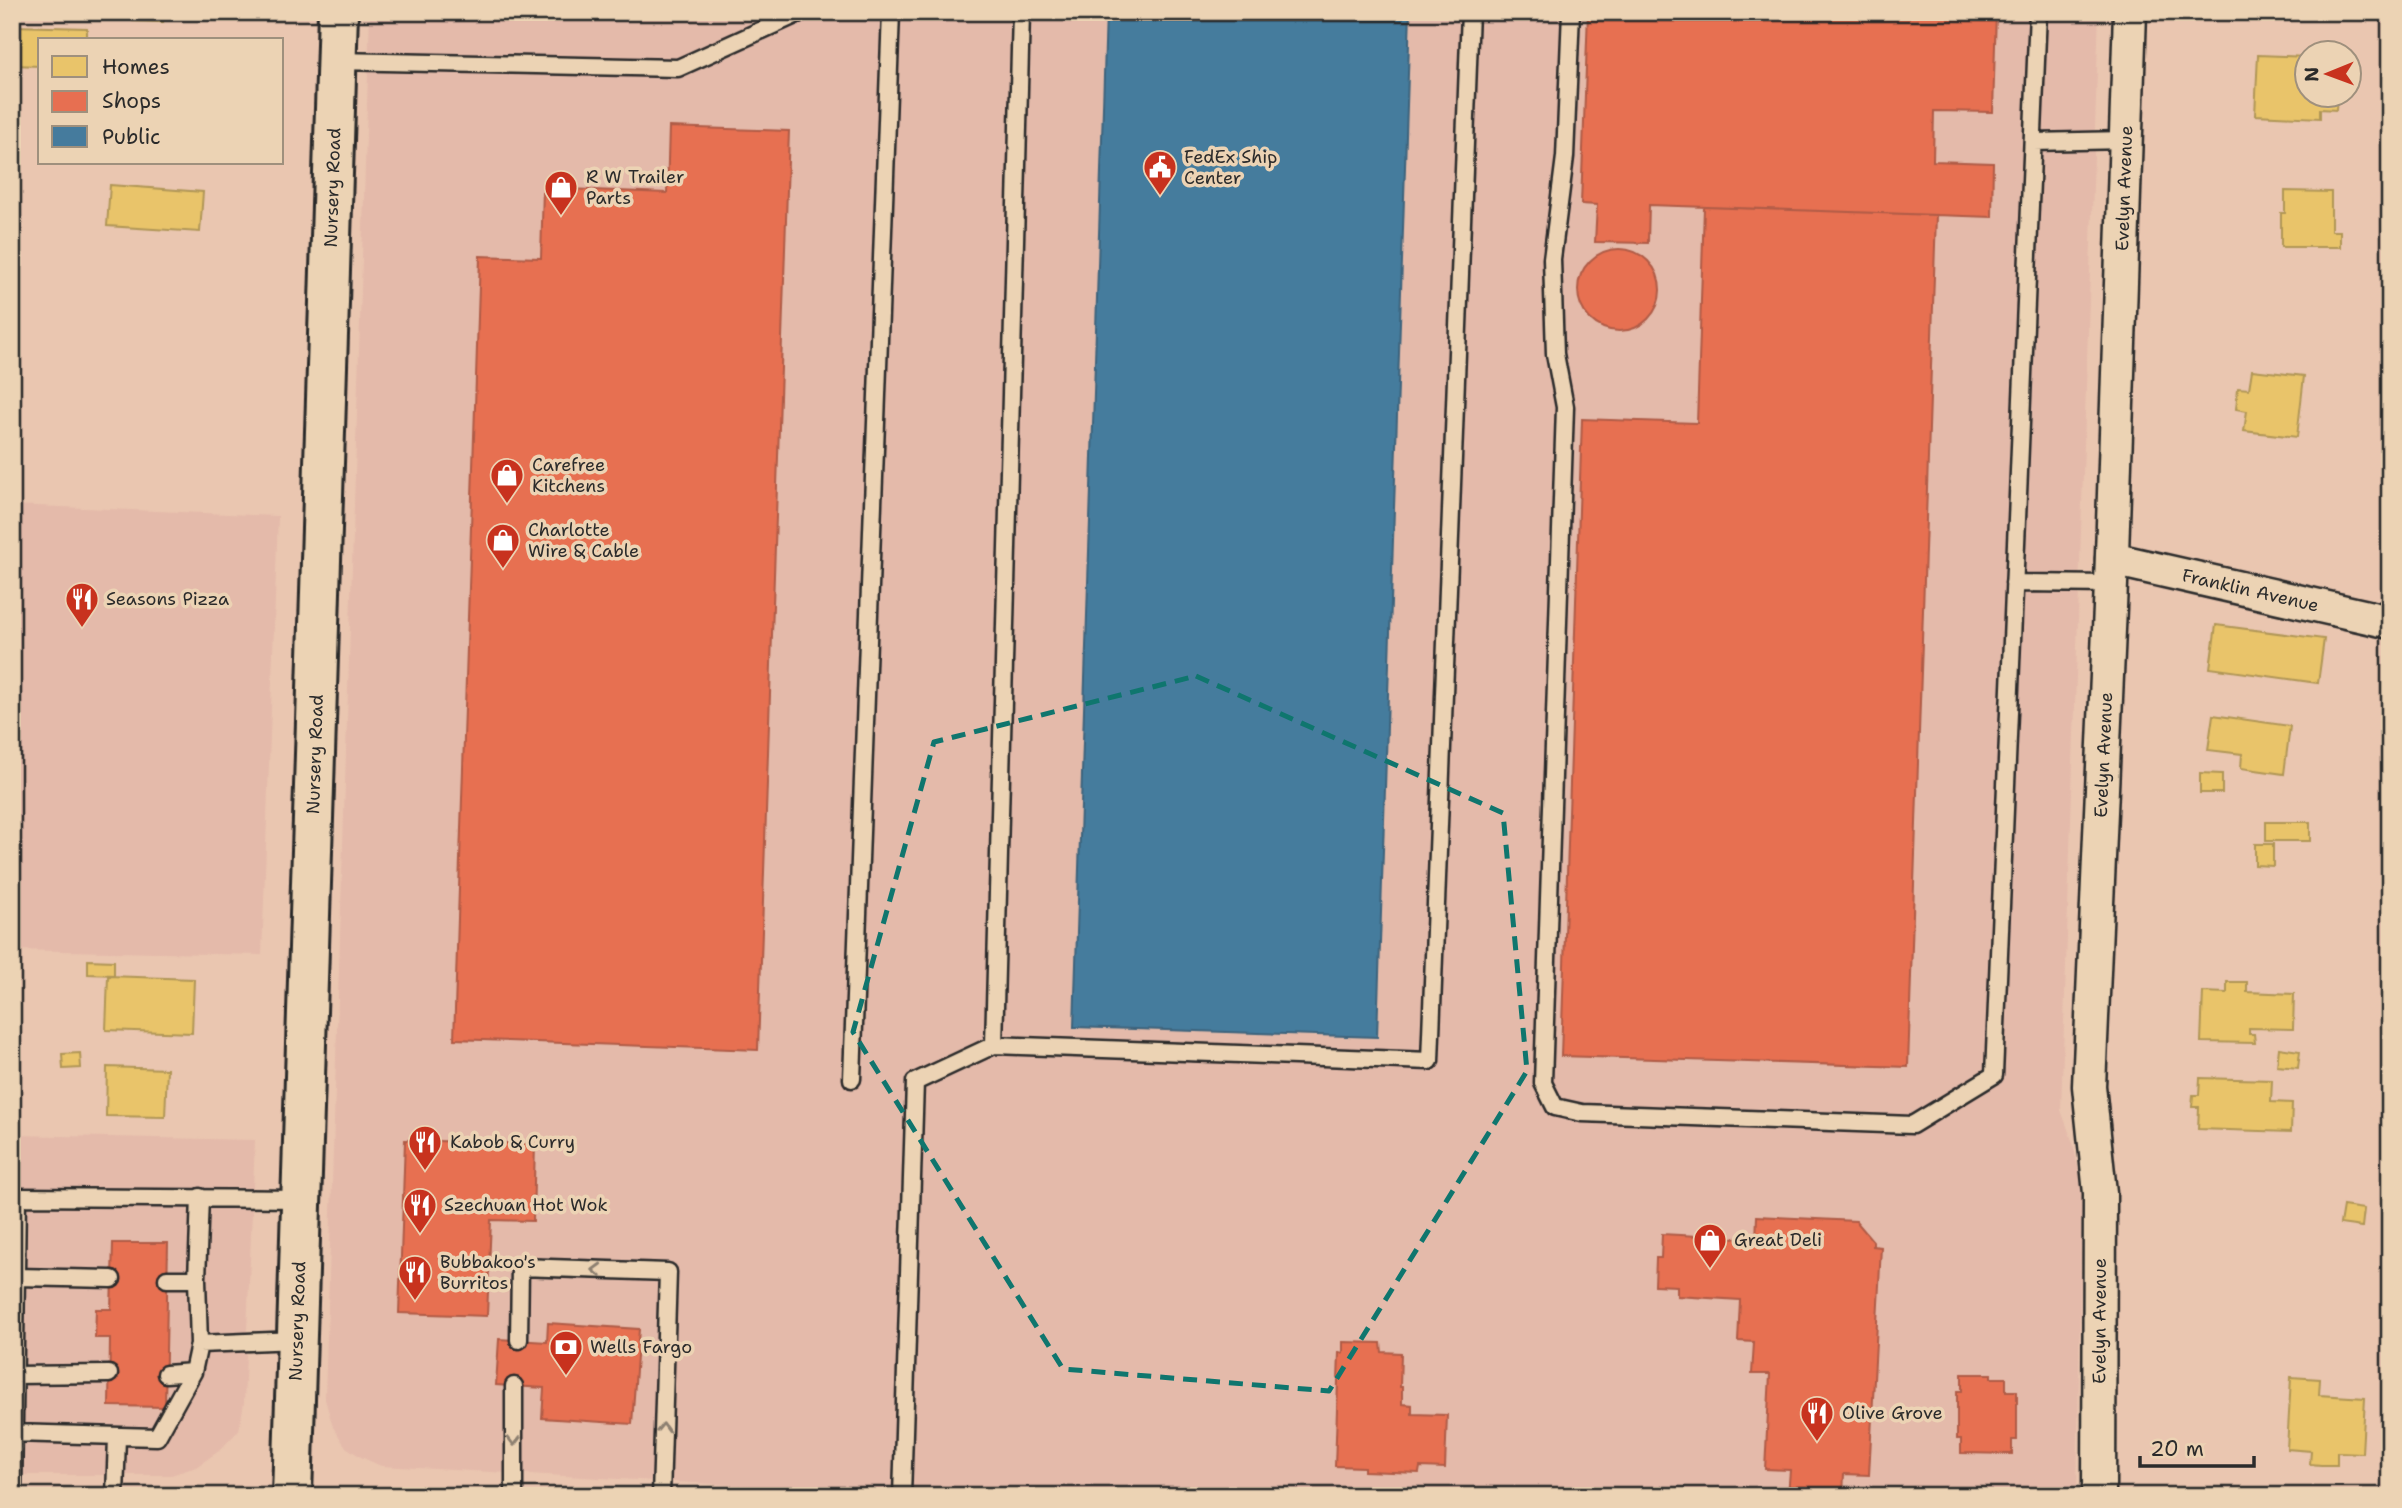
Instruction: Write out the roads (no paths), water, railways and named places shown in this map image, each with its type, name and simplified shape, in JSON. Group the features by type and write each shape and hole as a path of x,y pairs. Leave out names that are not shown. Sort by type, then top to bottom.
{"main road":[{"name":"Nursery Road","path":"292,1496 338,12"}],"street":[{"name":"Evelyn Avenue","path":"2099,1496 2100,1193 2089,1086 2112,572 2130,12"},
{"name":"Franklin Avenue","path":"2112,572 2390,622"}],"lane":[{"path":"336,61 678,68 802,12"},
{"path":"852,1079 891,12"},
{"path":"994,1045 1021,12"},
{"path":"902,1496 915,1082 994,1045 1430,1061 1470,12"},
{"path":"1571,12 1565,157 1552,259 1555,354 1564,407 1543,1083 1555,1107 1582,1113 1912,1125 1994,1075 2038,12"},
{"path":"2033,142 2126,141"},
{"path":"2014,583 2112,572"},
{"path":"13,1496 17,1197 302,1199"},
{"path":"12,1433 157,1437 193,1372 199,1344 197,1279 200,1197"},
{"path":"519,1340 520,1267 668,1272 660,1496"},
{"path":"16,1277 112,1279"},
{"path":"167,1279 197,1279"},
{"path":"199,1344 298,1340"},
{"path":"166,1374 193,1372"},
{"path":"13,1375 109,1374"},
{"path":"513,1496 514,1386"},
{"path":"115,1496 117,1437"}],"place":[{"name":"FedEx Ship Center","path":"1160,197"},
{"name":"R W Trailer Parts","path":"561,217"},
{"name":"Carefree Kitchens","path":"507,505"},
{"name":"Charlotte Wire & Cable","path":"503,570"},
{"name":"Seasons Pizza","path":"82,629"},
{"name":"Kabob & Curry","path":"425,1172"},
{"name":"Szechuan Hot Wok","path":"420,1235"},
{"name":"Great Deli","path":"1710,1270"},
{"name":"Bubbakoo's Burritos","path":"415,1302"},
{"name":"Wells Fargo","path":"566,1377"},
{"name":"Olive Grove","path":"1817,1443"}]}
